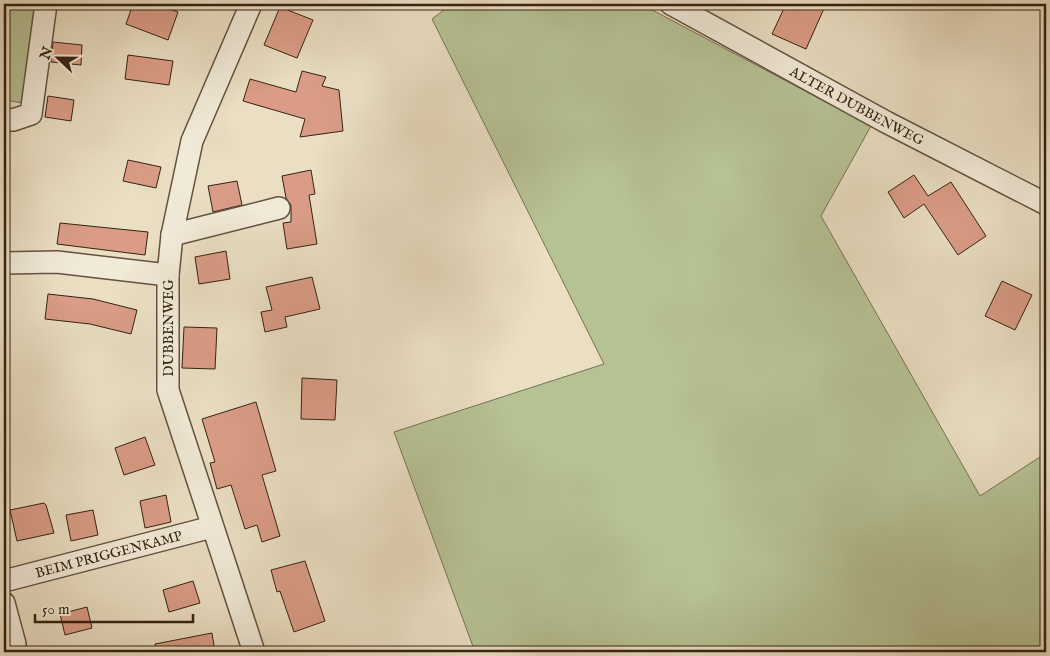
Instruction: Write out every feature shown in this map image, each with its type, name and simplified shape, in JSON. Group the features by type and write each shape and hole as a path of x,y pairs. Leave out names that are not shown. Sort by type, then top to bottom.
{"street":[{"path":"4,119 13,120 30,114 46,4"},
{"name":"DUBBENWEG","path":"251,4 192,141 172,235 168,275 168,390 254,652"},
{"name":"ALTER DUBBENWEG","path":"671,4 886,122 1046,204"},
{"path":"172,235 279,208"},
{"path":"4,263 57,262 168,275"},
{"name":"BEIM PRIGGENKAMP","path":"4,580 212,527"},
{"path":"4,603 15,644 4,647"}],"green space":[{"path":"4,4 38,4 23,103 4,100"},
{"path":"452,4 641,4 871,126 821,216 980,496 1046,453 1046,652 475,652 394,432 604,364 432,19"}],"building":[{"path":"133,4 156,4 178,12 168,40 126,24"},
{"path":"786,4 826,4 806,49 772,34"},
{"path":"280,7 313,20 297,58 264,45"},
{"path":"53,42 82,45 81,65 51,62"},
{"path":"128,55 173,61 169,85 125,79"},
{"path":"302,71 326,77 322,86 339,90 343,131 300,137 305,119 243,101 250,79 296,92"},
{"path":"48,96 74,100 71,121 45,117"},
{"path":"128,160 161,167 156,188 123,181"},
{"path":"311,170 315,194 309,195 317,244 287,249 283,223 291,222 291,205 286,198 282,176"},
{"path":"914,175 928,196 951,182 986,236 958,255 924,204 904,218 888,192"},
{"path":"237,181 242,205 213,212 208,186"},
{"path":"60,223 148,232 145,255 57,244"},
{"path":"226,251 230,279 199,284 195,257"},
{"path":"312,277 320,309 285,317 287,327 265,332 261,312 272,310 266,287"},
{"path":"1002,281 1032,295 1015,330 985,316"},
{"path":"48,294 93,299 137,310 131,334 90,324 45,319"},
{"path":"184,327 217,328 215,369 182,368"},
{"path":"302,378 337,380 335,420 301,419"},
{"path":"256,402 276,471 262,475 280,536 262,542 257,525 245,529 231,485 217,489 210,463 215,462 202,419"},
{"path":"145,437 155,465 124,475 115,448"},
{"path":"166,495 171,522 145,528 140,501"},
{"path":"44,503 54,533 17,541 10,510"},
{"path":"93,510 98,535 71,541 66,515"},
{"path":"305,561 325,621 294,632 280,591 277,592 271,570"},
{"path":"193,581 200,603 169,612 163,590"},
{"path":"87,607 92,628 65,635 60,614"},
{"path":"212,633 215,652 156,652 155,644"}]}
